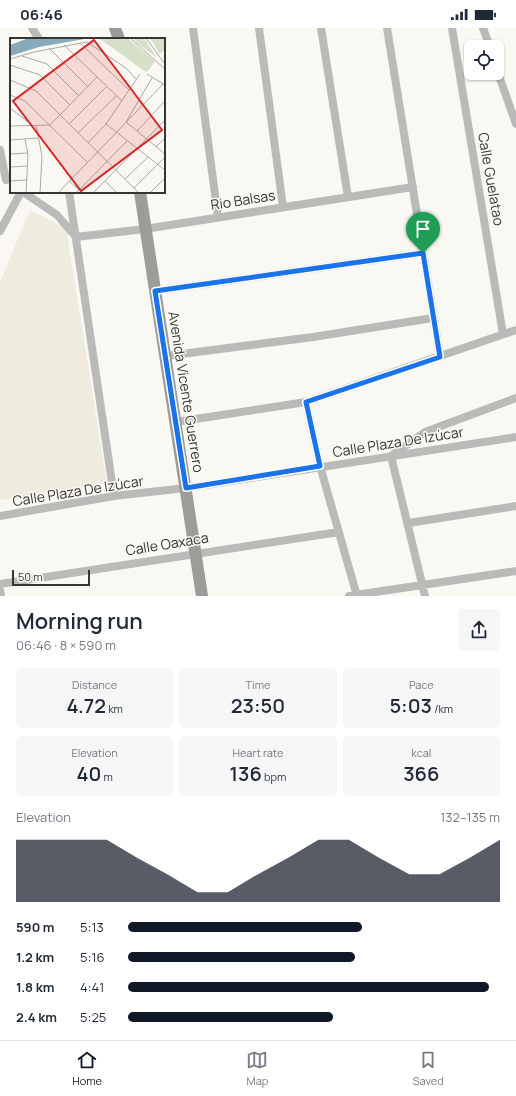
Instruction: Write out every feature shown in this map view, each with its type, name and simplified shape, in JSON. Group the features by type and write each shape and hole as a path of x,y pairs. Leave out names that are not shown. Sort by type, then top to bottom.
{"street":[{"path":"32,28 38,38"},
{"path":"115,28 119,38"},
{"path":"193,28 218,217"},
{"path":"259,28 283,208"},
{"path":"321,28 348,198"},
{"path":"387,28 440,357"},
{"name":"Calle Guelatao","path":"452,28 503,334"},
{"path":"484,28 488,40"},
{"path":"501,80 516,124"},
{"path":"0,150 6,180"},
{"name":"Rio Balsas","path":"76,237 145,229 413,187"},
{"path":"0,231 21,193"},
{"path":"24,193 57,215 76,237"},
{"path":"69,193 114,496"},
{"name":"Avenida Vicente Guerrero","path":"140,193 202,596"},
{"path":"155,291 423,253"},
{"path":"166,356 313,337 433,318"},
{"path":"176,422 306,402 516,330"},
{"path":"425,596 391,456 425,432 516,398"},
{"path":"306,402 320,466 339,532 354,596 516,571"},
{"name":"Calle Plaza De Izúcar","path":"0,516 114,496 186,488 320,466 516,437"},
{"path":"408,523 516,506"},
{"name":"Calle Oaxaca","path":"0,584 339,532"},
{"path":"0,590 1,596"}],"shaded area":[{"path":"30,210 66,228 107,483 0,500 0,282"}],"route":[{"path":"423,253 440,357 306,402 320,466 186,488 155,291 423,253"}]}
